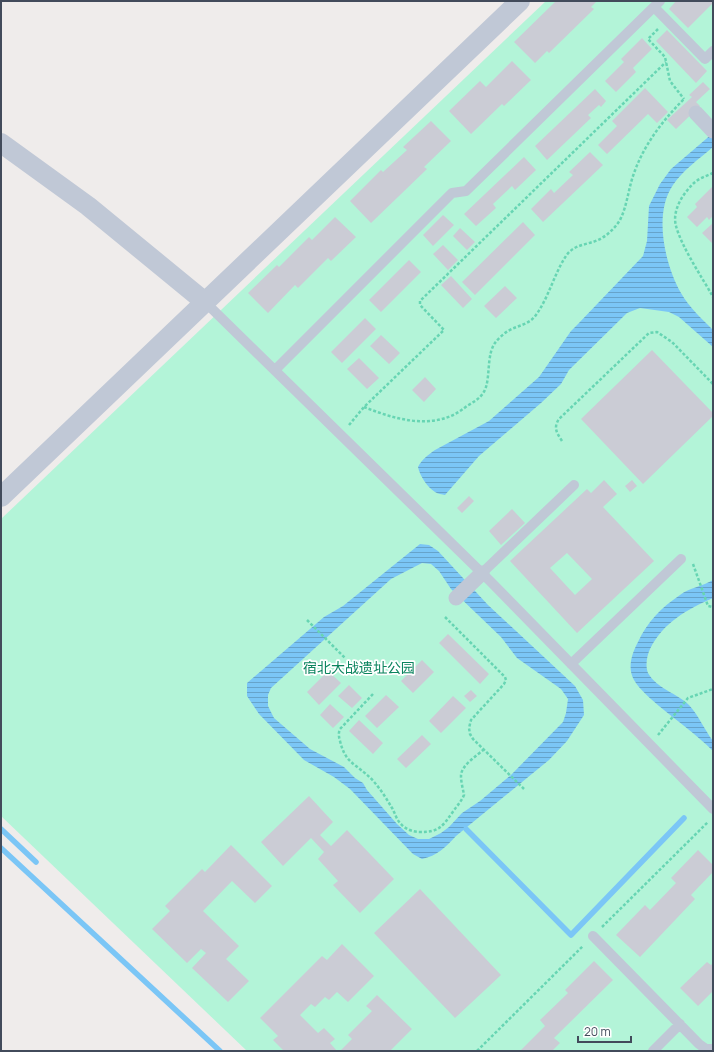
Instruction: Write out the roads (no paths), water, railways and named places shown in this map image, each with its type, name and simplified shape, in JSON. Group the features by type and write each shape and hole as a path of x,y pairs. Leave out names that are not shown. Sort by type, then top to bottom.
{"street":[{"path":"1,497 520,1"},
{"path":"696,113 713,131"},
{"path":"1,142 88,206 205,302"},
{"path":"456,598 482,573"}],"lane":[{"path":"275,370 452,193 466,191 657,4 667,21 705,59 713,51"},
{"path":"205,302 482,573 713,809"},
{"path":"482,573 574,486"},
{"path":"571,664 686,559"},
{"path":"593,936 698,1044 706,1049 713,1049"},
{"path":"653,1051 680,1024"}],"water":[{"path":"713,133 713,147 686,170 673,185 667,197 663,225 666,254 675,282 688,303 713,330 713,347 679,317 669,312 640,308 627,313 569,370 561,384 479,456 445,495 432,490 420,474 418,467 421,462 435,450 489,421 539,377 571,331 643,256 647,241 649,206 660,184 671,169"},
{"path":"420,544 429,545 438,551 488,605 575,686 583,700 584,715 567,741 549,760 456,836 449,844 427,858 422,859 413,854 350,789 334,777 304,760 259,714 247,696 247,683 324,617 343,606","holes":["422,563 431,564 439,571 451,589 501,637 517,658 561,689 568,699 563,722 511,775 480,801 462,813 441,833 429,839 418,839 409,835 397,824 367,790 363,783 355,778 344,767 310,749 274,718 268,706 268,695 271,688 391,579"]},
{"path":"713,580 713,598 685,612 662,631 650,649 647,658 647,670 657,683 684,701 693,709 713,741 713,751 642,691 636,684 632,675 631,661 636,646 646,628 667,605 684,593"}],"waterway":[{"path":"466,829 571,935 684,818"},
{"path":"1,829 36,862"},
{"path":"1,848 220,1051"}],"park label":[{"name":"宿北大战遗址公园","path":"359,668"}]}
